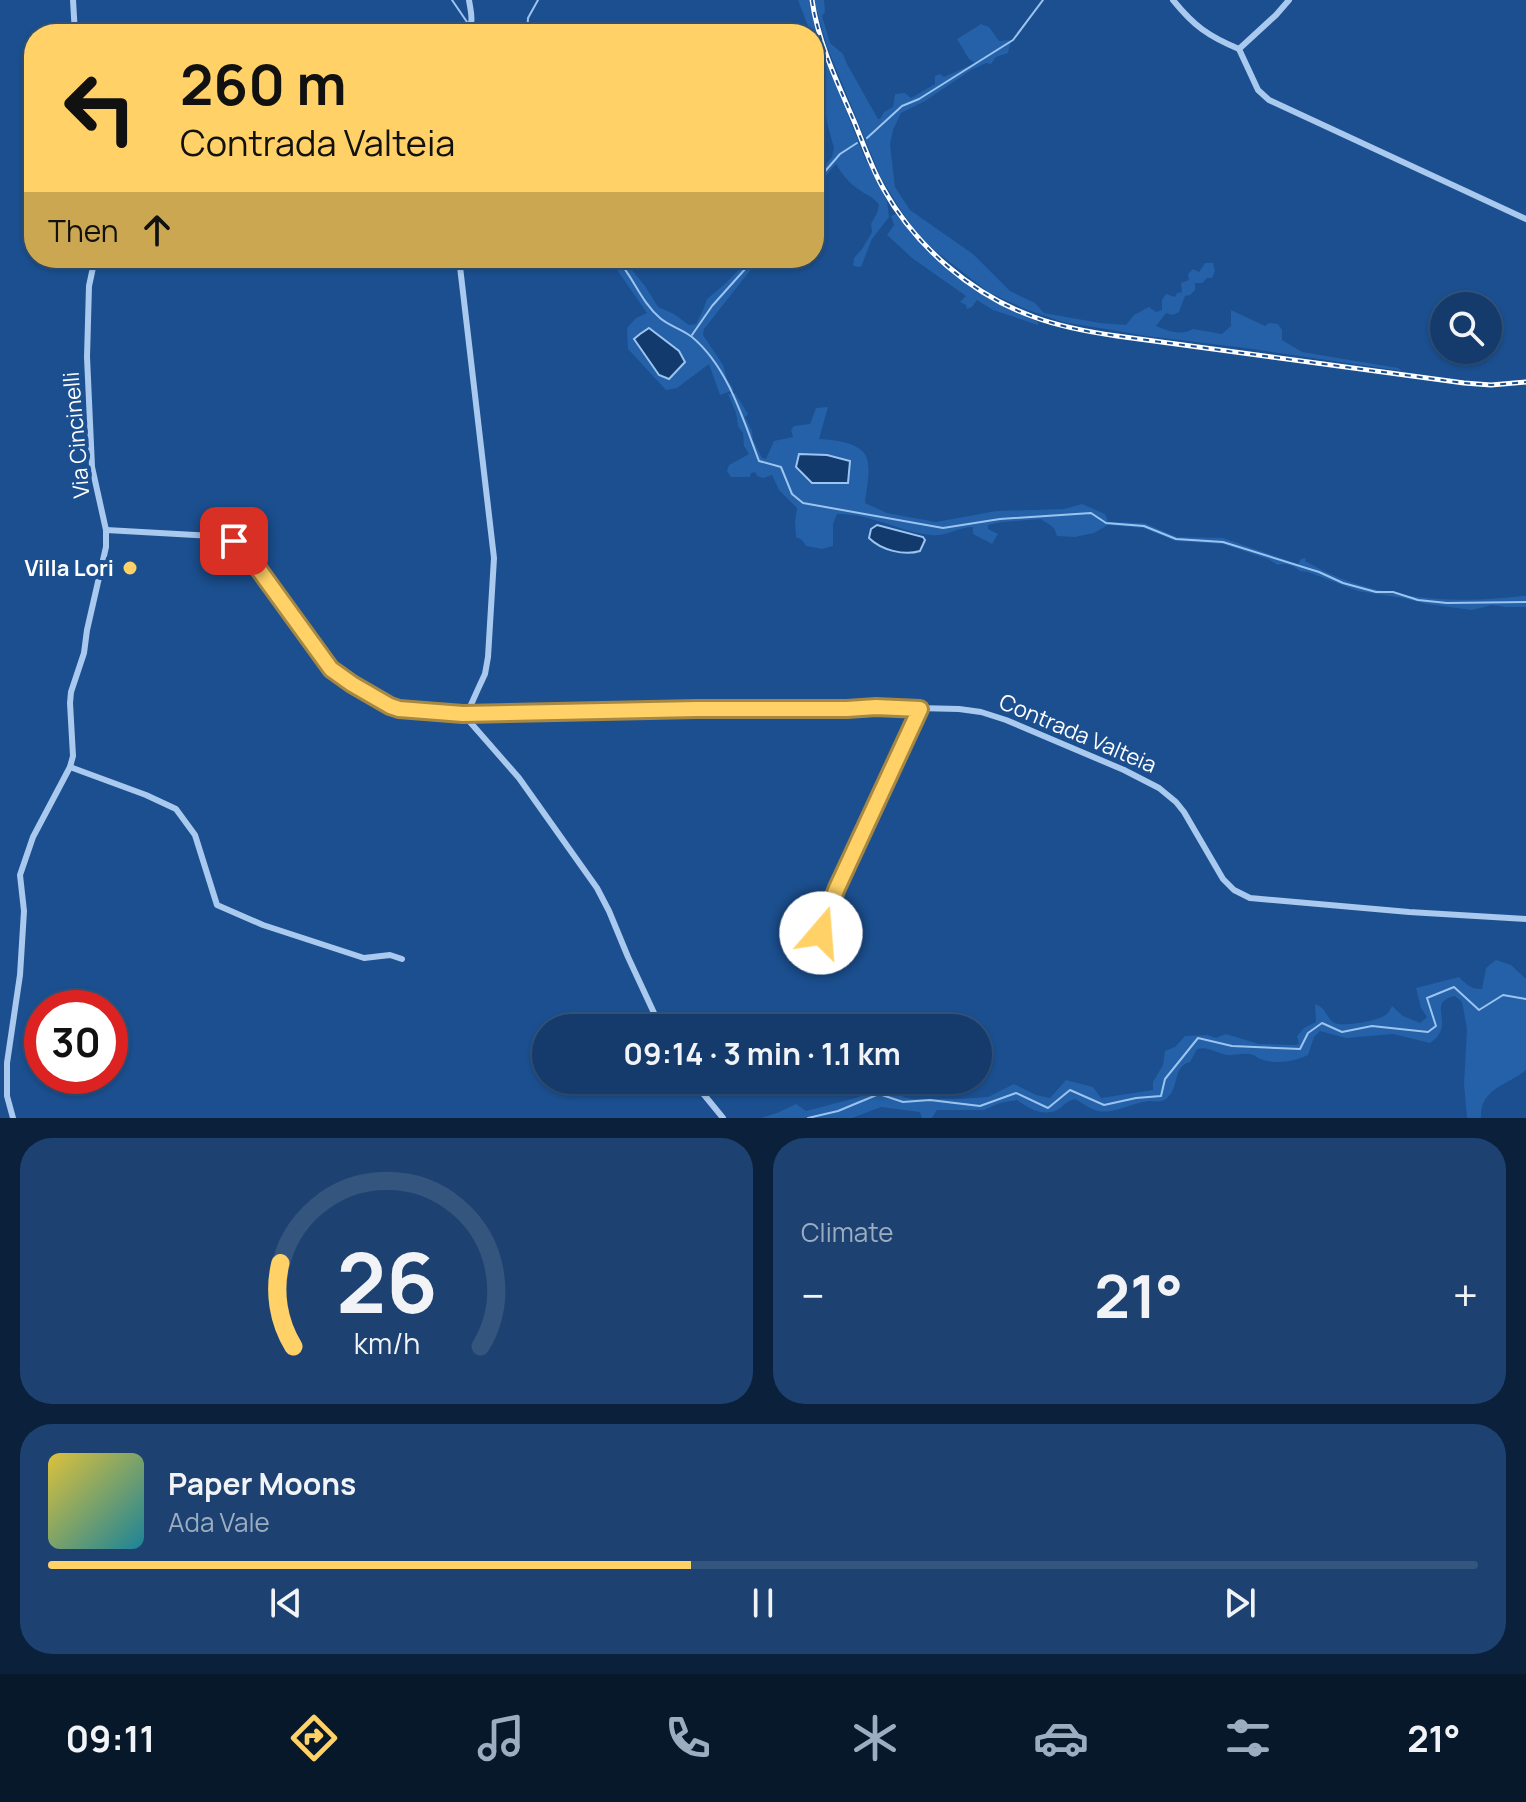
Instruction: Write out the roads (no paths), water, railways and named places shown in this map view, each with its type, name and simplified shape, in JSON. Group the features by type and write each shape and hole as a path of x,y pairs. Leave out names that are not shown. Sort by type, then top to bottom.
{"street":[{"path":"73,0 74,24"},
{"path":"467,24 469,0"},
{"path":"1173,0 1189,20 1210,36 1239,49 1252,80 1269,100 1526,219"},
{"path":"1239,49 1289,0"},
{"name":"Via Cincinelli","path":"13,1118 7,1096 7,1063 20,975 24,911 20,875 33,837 73,756 71,692 84,653 106,547 106,530 92,467 88,372 89,286 93,268"},
{"path":"460,268 494,558 485,674 470,707 463,714 519,778 597,888 654,1014"},
{"name":"Contrada Valteia","path":"106,530 213,536 234,541 244,549 331,669 399,709 463,714 876,707 981,712 1124,770 1159,788 1184,812 1223,879 1234,890 1250,898 1526,919"},
{"path":"830,954 828,942 821,933 822,925 920,709"},
{"path":"70,767 176,809 195,835 217,905 263,925 364,958 390,955 402,959"},
{"path":"703,1094 723,1118"}],"waterway":[{"path":"452,0 467,22"},
{"path":"528,24 538,0"},
{"path":"867,138 902,106 919,99 1013,40 1043,0"},
{"path":"824,172 840,154 857,143"},
{"path":"623,268 653,312 705,349 733,394 759,461 781,467 792,494 803,503 943,528 1000,519 1091,513 1106,523 1144,526 1176,539 1223,542 1376,592 1393,592 1418,600 1447,603 1526,602"},
{"path":"692,335 712,306 746,268"},
{"path":"808,1118 838,1111 879,1094 903,1102 930,1100 980,1106 1016,1093 1048,1108 1070,1090 1104,1105 1161,1096 1165,1079 1198,1038 1232,1046 1300,1049 1308,1033 1322,1023 1342,1032 1372,1026 1428,1032 1436,1026 1427,998 1454,987 1479,1010 1503,995 1526,999"}],"railway":[{"path":"812,0 817,24"},
{"path":"824,46 871,163 883,188 911,230 967,282 1011,308 1044,321 1107,334 1464,383 1491,385 1526,382"}],"place":[{"name":"Villa Lori","path":"130,568"}]}
